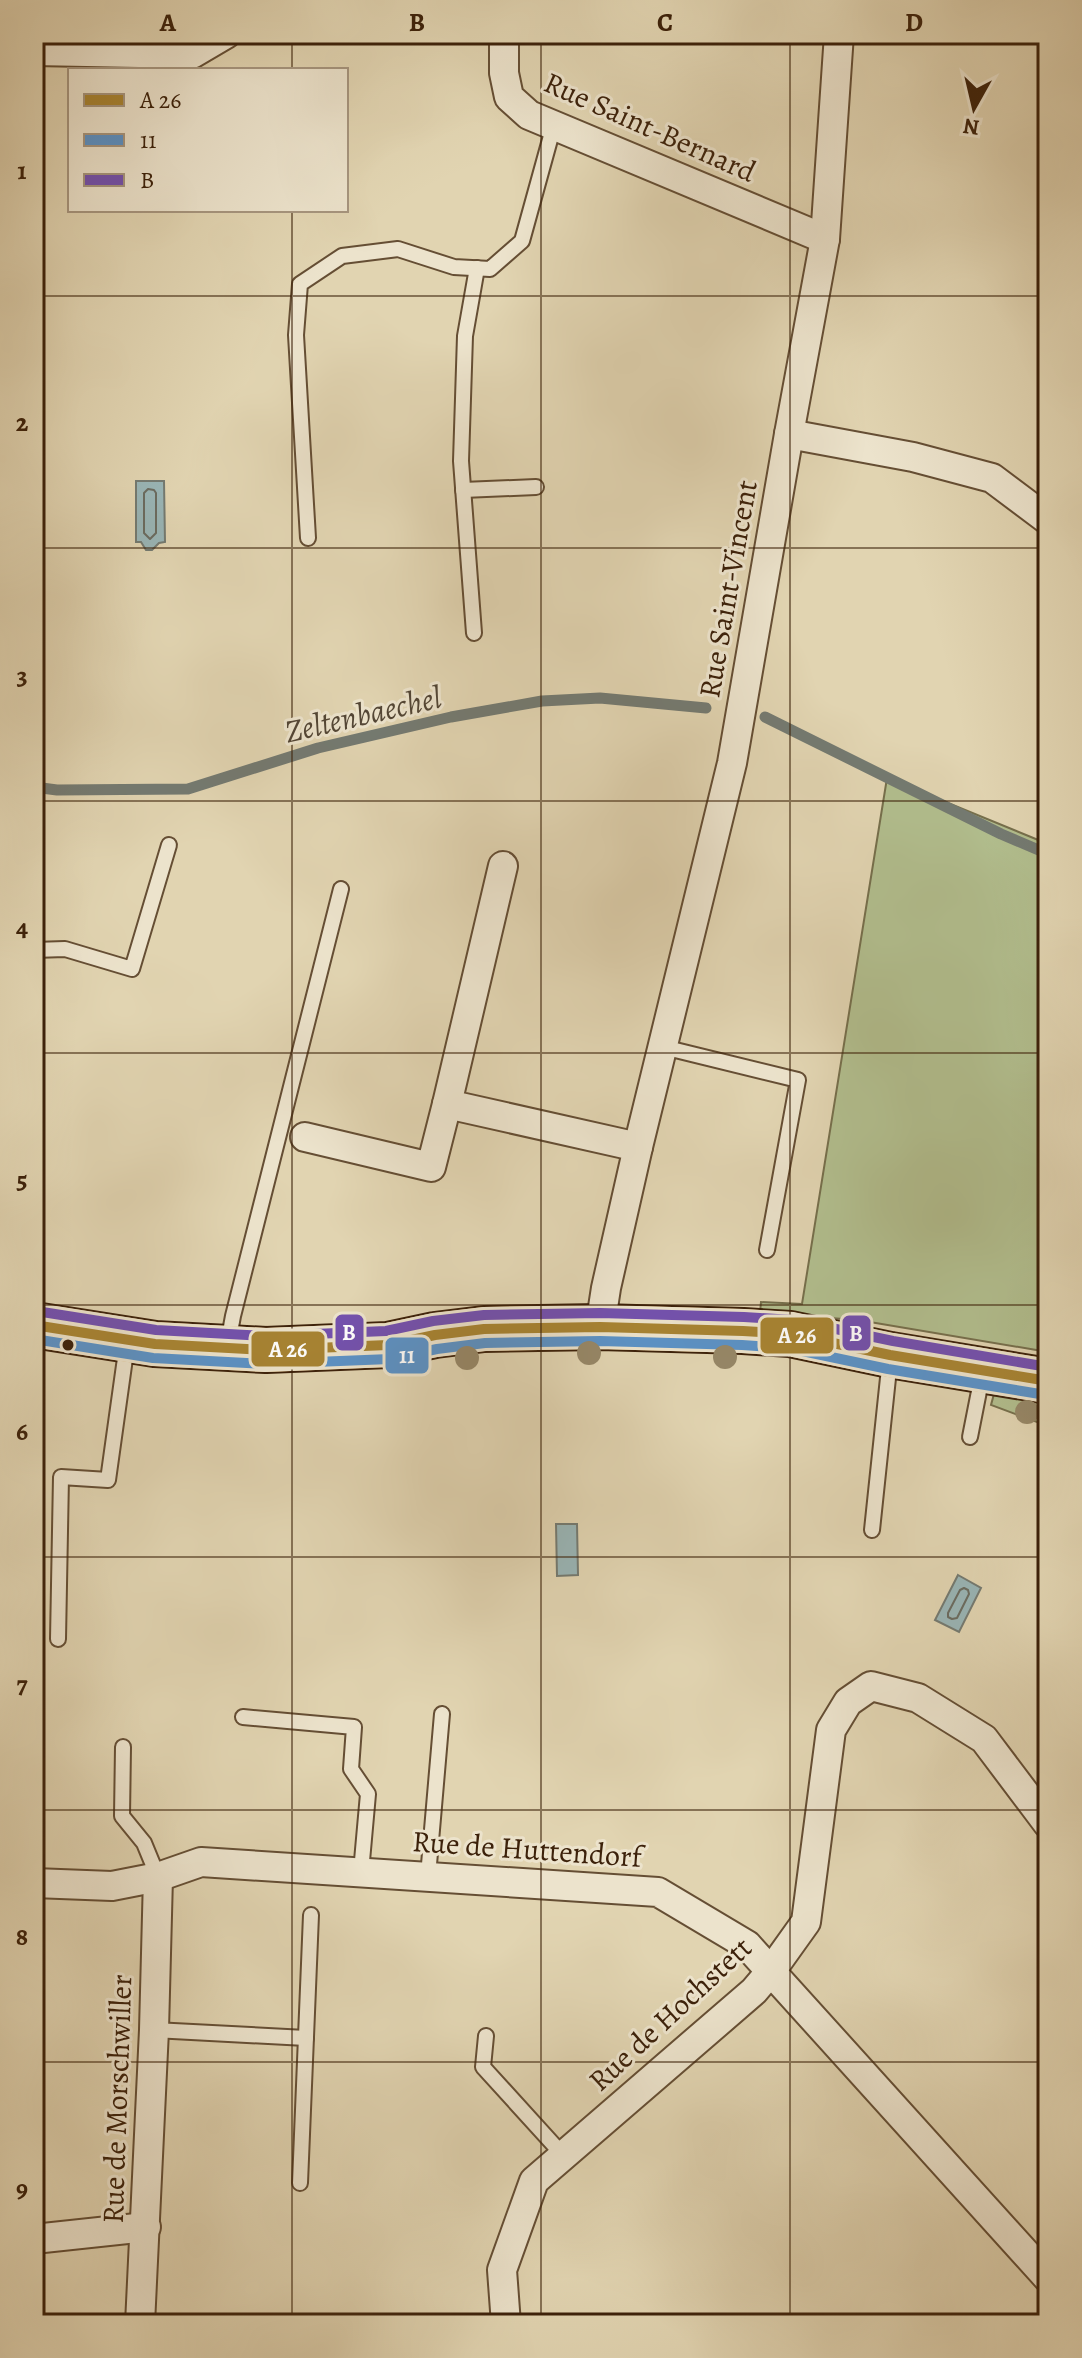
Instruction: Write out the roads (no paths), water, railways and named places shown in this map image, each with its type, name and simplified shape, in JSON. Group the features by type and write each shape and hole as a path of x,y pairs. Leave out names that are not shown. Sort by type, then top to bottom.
{"main road":[{"path":"34,1325 128,1340 280,1350 362,1348 470,1330 600,1327 790,1334 890,1355 1048,1381"}],"street":[{"path":"34,51 192,54 226,34"},
{"name":"Rue Saint-Bernard","path":"504,34 504,73 509,97 529,115 825,239"},
{"name":"Rue Saint-Vincent","path":"600,1327 638,1147 732,763 825,239 839,34"},
{"path":"789,434 913,457 992,478 1048,520"},
{"path":"305,1137 431,1167 503,866"},
{"path":"447,1104 638,1147"},
{"name":"Rue de Hochstett","path":"506,2324 502,2270 534,2181 754,1991 806,1922 831,1730 848,1702 871,1686 918,1698 984,1739 1048,1824"},
{"name":"Rue de Huttendorf","path":"34,1883 112,1886 158,1877 201,1862 658,1892 747,1945 1048,2278"},
{"name":"Rue de Morschwiller","path":"140,2324 158,1877"},
{"path":"34,2239 146,2227"}],"lane":[{"path":"308,538 296,335 300,284 342,256 398,249 454,267 490,269 522,241 554,125"},
{"path":"474,633 461,461 465,336 477,268"},
{"path":"463,490 536,487"},
{"path":"34,950 65,949 132,969 169,845"},
{"path":"228,1348 233,1316 341,889"},
{"path":"663,1047 798,1080 767,1250"},
{"path":"58,1639 61,1477 108,1480 128,1340"},
{"path":"872,1530 890,1355"},
{"path":"970,1437 983,1371"},
{"path":"428,1876 442,1714"},
{"path":"243,1717 354,1727 351,1769 368,1794 361,1872"},
{"path":"123,1747 122,1816 144,1843 158,1877"},
{"path":"300,2183 311,1915"},
{"path":"154,2030 306,2038"},
{"path":"486,2036 483,2067 563,2155"}],"water":[{"path":"136,481 164,481 165,542 152,550 146,550 141,542 136,542"},
{"path":"556,1524 577,1524 578,1575 557,1576"},
{"path":"958,1575 981,1588 959,1632 935,1620"}],"waterway":[{"name":"Zeltenbaechel","path":"34,787 57,790 188,789 318,748 451,717 542,701 600,698 706,708"},
{"name":"Zeltenbaechel","path":"765,717 1001,834 1048,854"}]}
